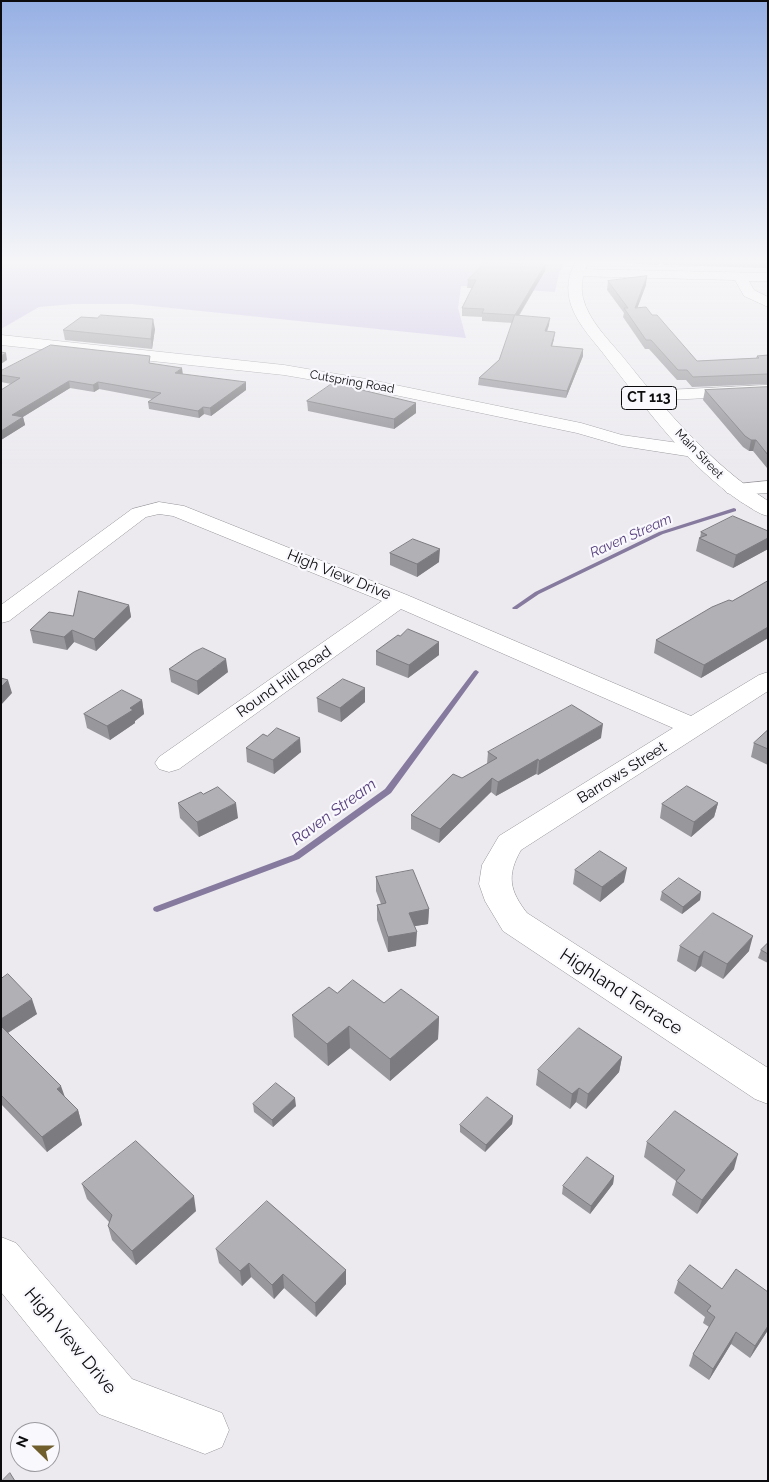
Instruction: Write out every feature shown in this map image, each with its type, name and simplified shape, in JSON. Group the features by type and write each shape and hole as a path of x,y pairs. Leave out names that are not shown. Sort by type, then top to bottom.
{"street":[{"name":"Main Street","path":"593,330 693,451 734,489 768,510"},
{"name":"Cutspring Road","path":"1,340 310,374 581,428 673,428"},
{"path":"25,358 50,345"},
{"path":"647,396 768,390"},
{"name":"Cutspring Road","path":"581,428 596,434 632,443 693,451"},
{"path":"734,489 768,487"},
{"name":"High View Drive","path":"1,616 133,517 144,511 160,508 184,512 399,600 694,727"},
{"name":"Round Hill Road","path":"169,763 399,600"},
{"name":"Barrows Street","path":"494,880 498,859 510,843 694,727 761,691"},
{"name":"Highland Terrace","path":"494,880 499,901 515,922 768,1088"},
{"name":"High View Drive","path":"1,1258 116,1397 205,1430"}],"shaded area":[{"path":"389,330 464,330 466,338"}],"building":[{"path":"65,330 152,330 151,339"},
{"path":"510,330 555,332 551,346 583,349 567,391 479,378 499,360"},
{"path":"639,330 670,330 697,361 759,358 757,356 768,355 768,374 693,377 687,370 678,370 651,340 646,340"},
{"path":"51,345 150,356 149,363 182,368 175,373 246,382 210,408 203,407 198,411 148,402 161,393 98,382 93,385 69,381 12,415 23,417 1,431 1,390 20,378 1,375 1,371"},
{"path":"333,383 416,403 394,419 307,401"},
{"path":"768,387 768,455 756,440 751,440 745,436 705,390"},
{"path":"733,516 768,531 768,538 736,555 699,538 707,535 701,532"},
{"path":"413,539 440,549 417,564 390,553"},
{"path":"768,581 768,627 704,665 656,640 712,607 729,600 732,601"},
{"path":"79,591 129,605 94,639 72,630 64,637 30,630 49,612 73,616"},
{"path":"408,629 439,642 409,665 376,651 398,635 400,636"},
{"path":"203,648 226,659 197,681 169,669 194,652"},
{"path":"1,678 8,680 1,687"},
{"path":"343,679 365,688 340,708 317,698"},
{"path":"122,690 142,700 130,708 133,710 107,726 84,714"},
{"path":"572,705 603,724 498,782 492,778 440,829 411,815 453,774 462,778 497,758 488,752"},
{"path":"277,728 300,738 273,760 246,748 263,734 267,736"},
{"path":"768,730 768,749 754,743"},
{"path":"687,786 718,803 694,822 662,804"},
{"path":"218,787 236,803 197,822 178,803 201,792 203,794"},
{"path":"600,851 627,868 602,887 575,870"},
{"path":"413,870 429,909 409,913 417,932 388,937 377,905 386,903 376,877"},
{"path":"679,878 701,892 683,907 662,892"},
{"path":"713,913 753,936 727,964 704,951 699,957 680,946"},
{"path":"768,943 768,954 761,950"},
{"path":"8,974 32,999 1,1019 1,979"},
{"path":"353,980 384,1003 401,989 439,1017 390,1059 349,1026 327,1044 292,1015 329,987 337,993"},
{"path":"1,1026 61,1086 57,1089 78,1110 42,1137 1,1095"},
{"path":"579,1028 622,1057 588,1094 579,1088 572,1094 538,1070"},
{"path":"276,1083 295,1098 272,1120 253,1104"},
{"path":"487,1097 513,1116 486,1145 460,1125"},
{"path":"675,1111 738,1154 702,1200 676,1181 685,1170 647,1142"},
{"path":"136,1141 194,1196 132,1251 108,1226 112,1215 82,1184"},
{"path":"587,1157 614,1176 591,1206 563,1186"},
{"path":"267,1201 346,1270 315,1303 283,1274 272,1285 249,1263 240,1271 216,1249"},
{"path":"690,1265 722,1289 736,1269 768,1292 768,1326 755,1346 736,1332 713,1369 693,1354 715,1317 707,1311 711,1306 678,1281"},
{"path":"10,1473 15,1481 2,1481"}],"waterway":[{"name":"Raven Stream","path":"515,608 537,593 661,533 734,510"},
{"name":"Raven Stream","path":"157,909 296,857 388,791 476,672"}]}
